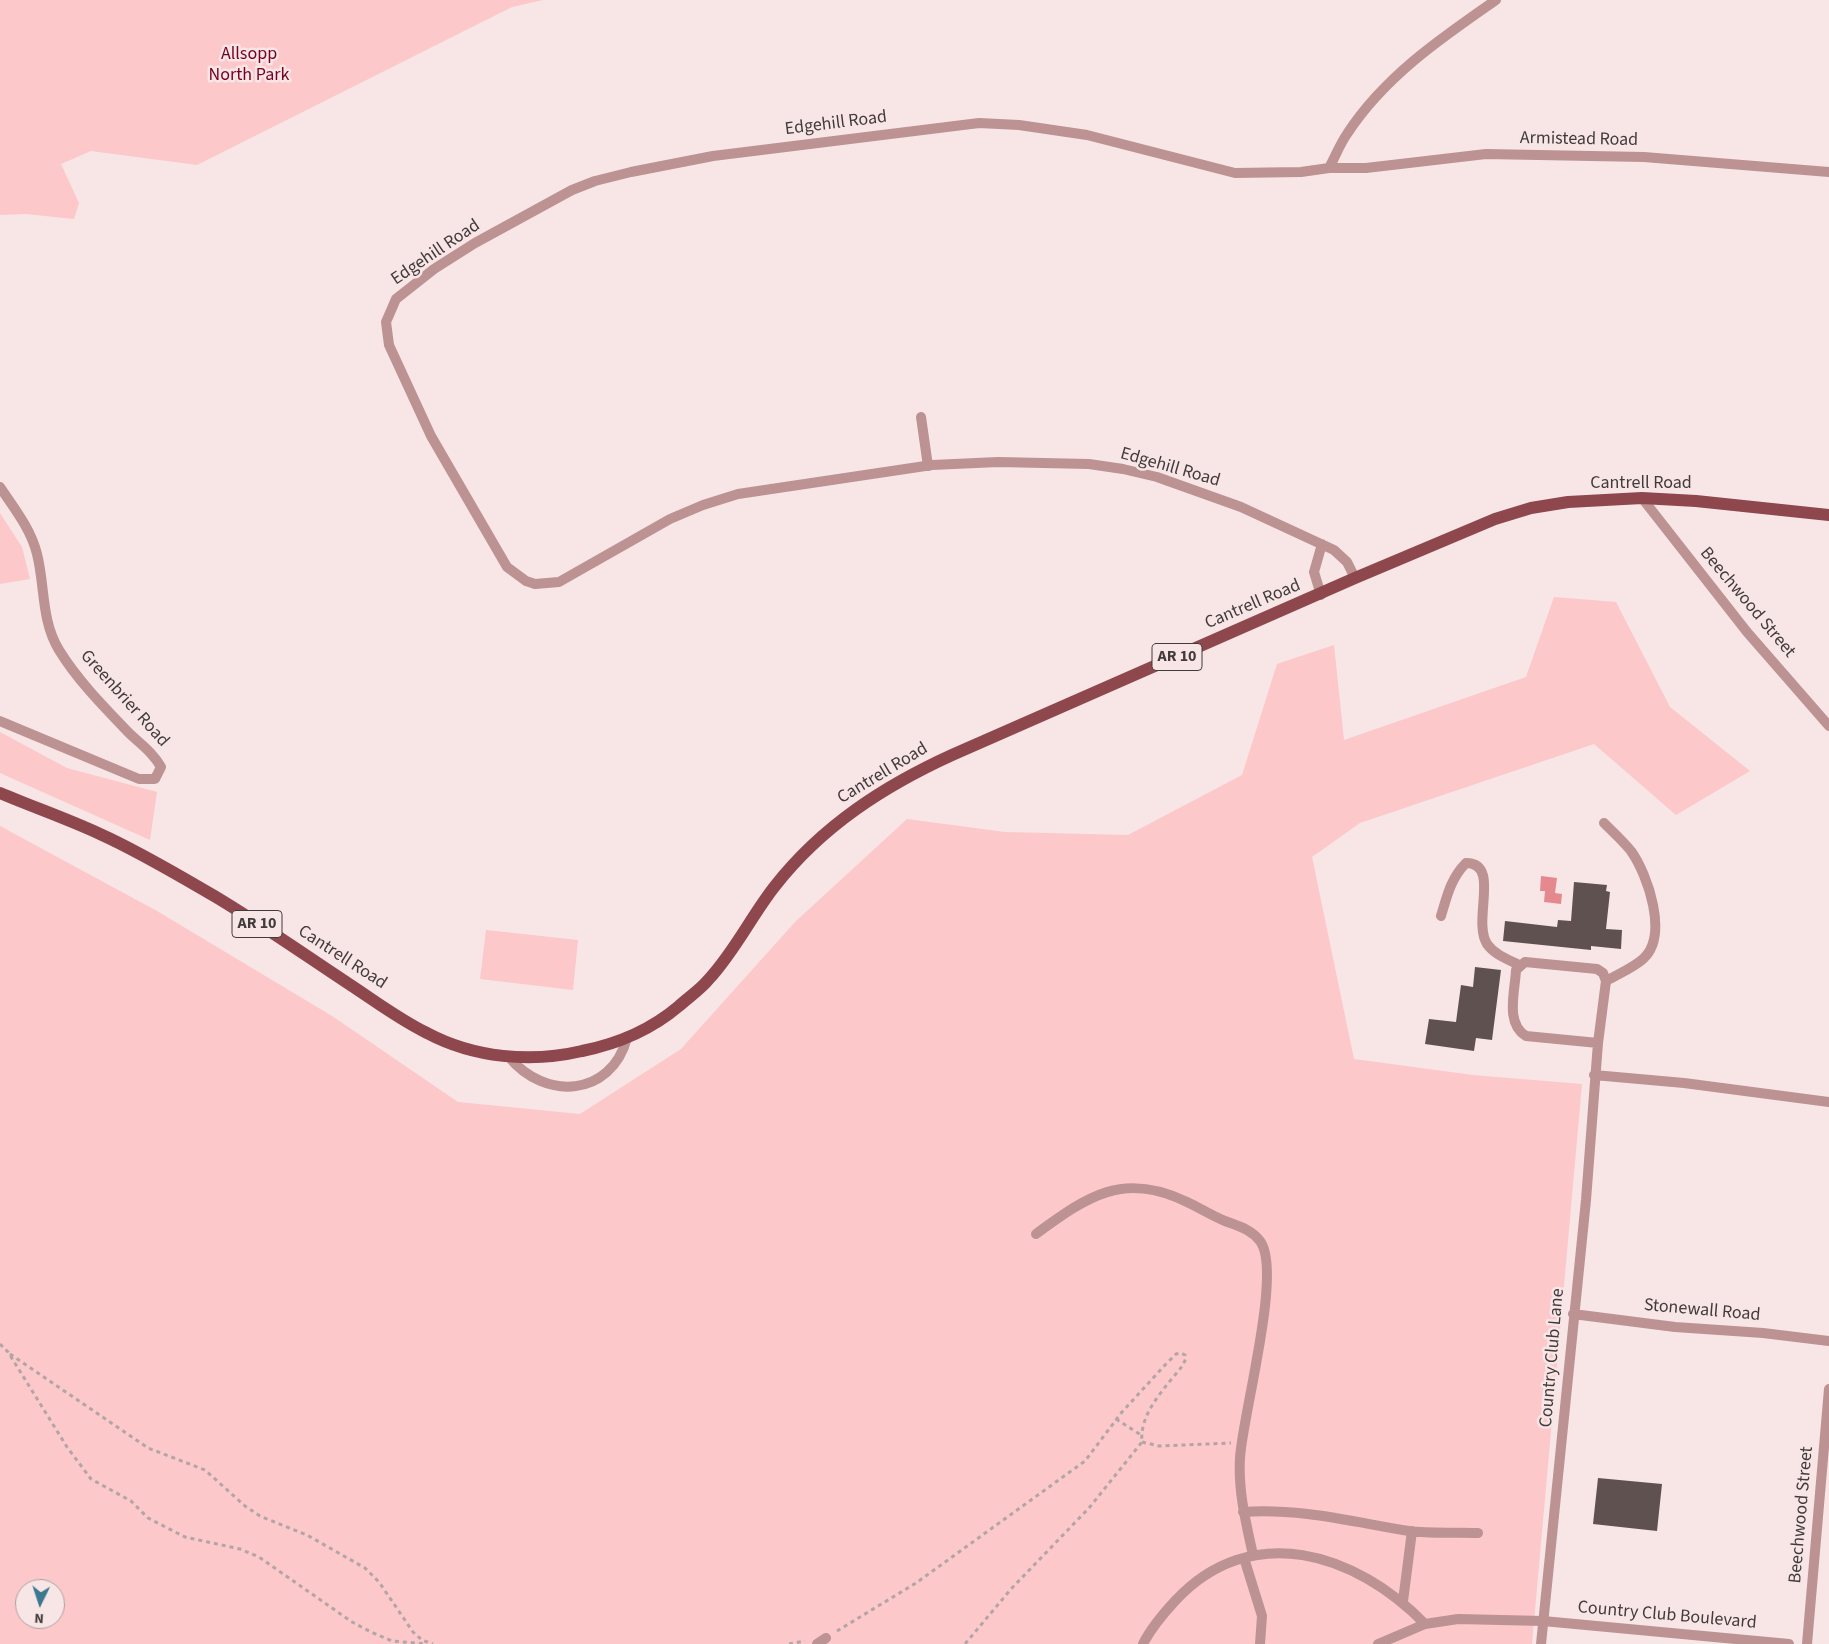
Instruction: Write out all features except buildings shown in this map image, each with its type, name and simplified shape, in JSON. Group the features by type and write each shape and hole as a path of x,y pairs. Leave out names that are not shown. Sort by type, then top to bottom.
{"main road":[{"name":"Cantrell Road","path":"0,793 100,834 164,867 218,898 428,1034 476,1051 510,1057 562,1056 599,1048 628,1038 677,1008 710,979 775,886 804,852 868,799 909,774 1321,595 1356,578 1495,519 1531,508 1568,502 1642,498 1696,501 1829,515"}],"street":[{"path":"1329,168 1345,135 1381,90 1449,32 1496,0"},
{"name":"Edgehill Road","path":"1329,168 1301,172 1236,172 1087,135 996,123 979,123 713,156 631,172 572,190 475,243 434,269 396,298 386,322 389,345 431,436 498,555 516,576 531,583 559,582 670,519 703,505 738,494 928,466 998,462 1089,464 1157,477 1241,507 1322,544 1342,556 1356,578"},
{"name":"Armistead Road","path":"1329,168 1366,168 1486,154 1644,157 1829,172"},
{"path":"920,417 928,466"},
{"name":"Greenbrier Road","path":"0,488 27,528 34,542 47,618 58,648 91,693 132,735 153,753 161,767 155,779 139,779 0,721"},
{"name":"Beechwood Street","path":"1642,498 1747,632 1829,726"},
{"path":"1321,595 1314,572 1322,544"},
{"path":"1598,1043 1526,1036 1519,1032 1513,1019 1516,970 1520,965 1531,962 1597,969 1603,973 1606,981 1644,958 1656,938 1653,905 1647,883 1631,852 1604,823"},
{"path":"1441,916 1450,885 1459,870 1466,863 1476,863 1482,868 1484,876 1481,920 1486,942 1498,955 1520,965"},
{"name":"Country Club Lane","path":"1541,1644 1586,1200 1594,1076 1606,981"},
{"path":"510,1057 530,1077 543,1084 573,1087 594,1080 612,1066 621,1054 628,1038"},
{"path":"1594,1076 1684,1083 1829,1102"},
{"path":"1036,1234 1070,1209 1104,1191 1142,1188 1161,1192 1224,1221 1244,1227 1261,1242 1266,1257 1262,1331 1241,1444 1240,1469 1248,1556 1262,1616 1260,1644"},
{"name":"Stonewall Road","path":"1573,1314 1675,1327 1763,1333 1829,1341"},
{"name":"Beechwood Street","path":"1807,1644 1829,1389"},
{"path":"1243,1512 1276,1510 1321,1515 1412,1531 1478,1533"},
{"path":"1403,1601 1412,1531"},
{"path":"1143,1644 1161,1617 1195,1582 1213,1570 1248,1556 1275,1553 1310,1556 1336,1563 1361,1574 1403,1601 1425,1624"},
{"name":"Country Club Boulevard","path":"1378,1644 1425,1624 1458,1619 1543,1621 1789,1644"}],"path":[{"path":"0,1344 8,1352 148,1448 205,1470 245,1506 260,1516 307,1535 364,1568 379,1582 413,1632 422,1640 432,1644"},
{"path":"8,1352 67,1447 91,1478 131,1501 148,1518 185,1537 240,1549 259,1557 352,1622 371,1632 392,1641 427,1644"},
{"path":"821,1641 916,1583 1068,1475 1092,1454 1116,1419 1165,1364 1176,1354 1183,1353 1186,1360 1146,1414 1141,1435 1142,1442 1089,1508 1011,1588 965,1644"},
{"path":"1116,1419 1141,1435"},
{"path":"1142,1442 1159,1446 1241,1444"}],"green space":[{"name":"Allsopp North Park","path":"0,0 543,0 512,7 197,165 91,151 61,164 79,203 74,219 26,214 0,215"},
{"path":"0,513 22,547 30,579 0,584"},
{"path":"1554,597 1616,602 1670,707 1750,771 1676,815 1594,744 1360,823 1312,857 1354,1059 1473,1075 1582,1084 1532,1644 0,1644 0,826 157,911 332,1016 458,1102 580,1114 681,1049 795,922 907,819 1005,832 1128,835 1242,775 1277,664 1334,645 1344,740 1526,677"},
{"path":"0,732 67,768 157,792 150,840 0,773"},
{"path":"486,930 578,940 573,990 480,979"}],"shaded area":[{"path":"1541,876 1557,878 1555,893 1562,894 1561,904 1544,902 1545,891 1540,891"}]}
